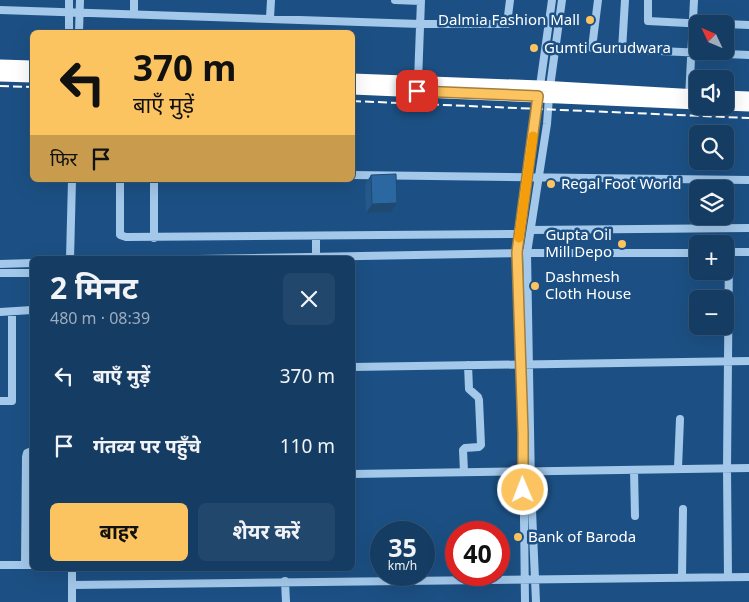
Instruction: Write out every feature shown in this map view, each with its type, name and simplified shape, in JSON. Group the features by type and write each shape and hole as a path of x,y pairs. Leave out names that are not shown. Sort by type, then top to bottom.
{"highway":[{"path":"0,65 30,66"},
{"path":"0,76 30,77"},
{"path":"355,79 418,81 544,91 689,99"},
{"path":"355,89 544,91"},
{"path":"734,96 749,97"},
{"path":"734,105 749,106"}],"street":[{"path":"69,0 69,30"},
{"path":"79,30 80,0"},
{"path":"134,0 134,14"},
{"path":"270,18 271,0"},
{"path":"395,0 421,1 418,81"},
{"path":"0,10 420,24 507,24 510,0"},
{"path":"525,602 522,472 527,253 539,178 552,0"},
{"path":"536,602 531,472 517,252 528,178 562,0"},
{"path":"598,0 592,48 689,53"},
{"path":"622,50 626,0"},
{"path":"648,0 648,21 689,23"},
{"path":"694,0 694,15"},
{"path":"734,24 749,25"},
{"path":"734,54 749,55"},
{"path":"355,175 749,180"},
{"path":"70,256 72,182"},
{"path":"120,182 120,235 126,237 519,234"},
{"path":"154,182 154,238"},
{"path":"531,230 749,228"},
{"path":"316,236 316,256"},
{"path":"355,256 517,252 689,252"},
{"path":"734,252 749,252"},
{"path":"0,264 30,263"},
{"path":"0,273 30,273"},
{"path":"728,280 728,577"},
{"path":"0,312 30,310"},
{"path":"0,401 12,401 12,312"},
{"path":"355,367 749,361"},
{"path":"464,472 463,450 465,448 479,447 481,444 479,400 469,389 468,365"},
{"path":"678,468 680,419"},
{"path":"0,565 29,565 26,456 30,452"},
{"path":"355,474 749,468"},
{"path":"634,470 634,516"},
{"path":"682,577 683,509"},
{"path":"72,571 72,602"},
{"path":"72,585 749,577"},
{"path":"285,582 286,602"}],"building":[{"path":"396,174 397,203 372,204 371,175"}],"railway":[{"path":"0,86 30,87"},
{"path":"355,101 749,118"}],"slow traffic":[{"path":"519,238 533,136"}],"place":[{"name":"Dalmia Fashion Mall","path":"590,20"},
{"name":"Gumti Gurudwara","path":"534,48"},
{"name":"Regal Foot World","path":"551,184"},
{"name":"Gupta Oil Mill Depo","path":"622,244"},
{"name":"Dashmesh Cloth House","path":"535,286"},
{"name":"Bank of Baroda","path":"518,537"}],"route":[{"path":"417,91 538,96 517,252 523,490"}]}
